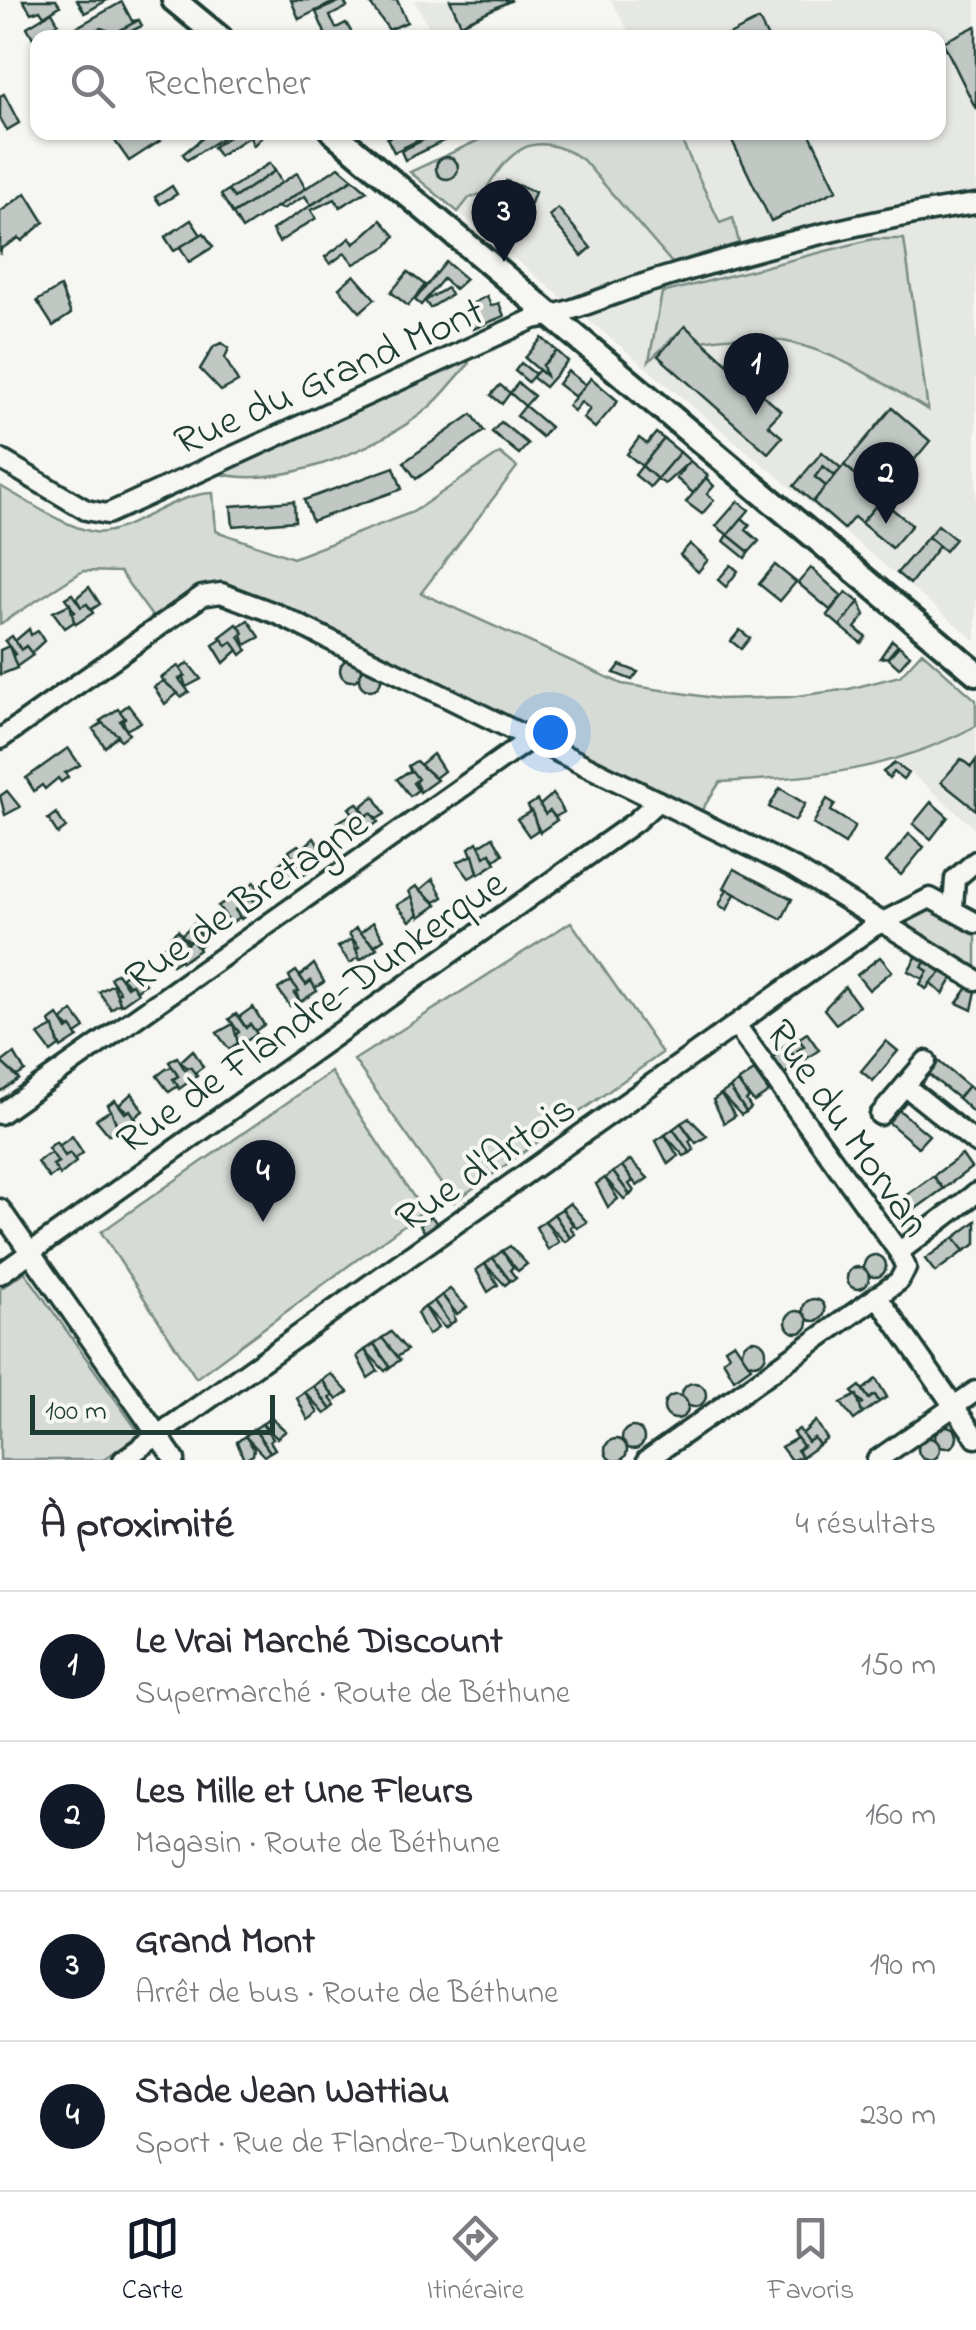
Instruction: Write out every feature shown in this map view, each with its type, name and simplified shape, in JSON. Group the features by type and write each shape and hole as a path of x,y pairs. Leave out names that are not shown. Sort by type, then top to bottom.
{"main road":[{"path":"177,0 211,30"},
{"path":"342,140 976,673"}],"street":[{"name":"Rue du Grand Mont","path":"0,460 86,510 117,510 298,424 533,320 756,251 889,217 976,204"},
{"path":"0,739 202,596 233,596 794,868 886,921 976,980"},
{"name":"Rue de Bretagne","path":"0,1114 530,739"},
{"name":"Rue de Flandre-Dunkerque","path":"0,1274 635,822 658,801"},
{"path":"976,860 955,879 953,908 976,923"},
{"name":"Rue d'Artois","path":"123,1460 886,921 924,898 953,908"},
{"name":"Rue du Morvan","path":"736,1025 902,1260"},
{"path":"880,1114 926,1061"},
{"path":"905,1086 976,1143"},
{"path":"646,1460 899,1281 902,1260 976,1193"},
{"path":"0,1209 175,1460"},
{"path":"878,1296 976,1438"},
{"path":"877,1460 976,1392"}],"shaded area":[{"path":"414,0 516,0 452,30 431,30"},
{"path":"611,0 976,0 976,641 410,172 481,140 946,140 946,30 628,30"},
{"path":"479,140 681,140 720,223 733,218 739,243 672,263 583,160 550,145 537,144 513,155 484,193 469,198 458,212 410,172"},
{"path":"873,239 904,239 928,410 848,363 794,343 735,337 702,341 685,326 649,361 662,293"},
{"path":"465,354 469,364 433,404 407,424 354,452 294,472 236,477 212,471"},
{"path":"500,453 517,467 421,593 622,684 720,699 790,697 849,689 900,676 922,652 976,700 976,726 913,753 851,769 720,782 700,813 201,588 154,619 120,572 83,571 0,624 0,486 58,519 94,532 120,528 180,500 213,493 216,531 293,558 413,512"},
{"path":"976,726 976,829 897,761"},
{"path":"916,900 976,921 976,981 896,929 899,914"},
{"path":"571,922 662,1053 454,1202 354,1060"},
{"path":"331,1072 423,1211 196,1378 101,1232"},
{"path":"25,1272 140,1434 103,1460 0,1460 0,1289"}],"building":[{"path":"23,0 56,0 60,6 44,16 40,10 31,13"},
{"path":"77,0 107,0 85,13"},
{"path":"291,0 338,0 299,19"},
{"path":"343,0 347,7 330,16 336,28 346,23 350,30 324,30 316,12"},
{"path":"380,0 397,0 407,22 389,30 371,5"},
{"path":"450,0 512,0 461,24"},
{"path":"122,2 132,21 139,20 121,30 72,30"},
{"path":"52,12 58,23 30,32 27,27"},
{"path":"139,20 142,26 134,30 121,30"},
{"path":"759,20 764,30 739,30"},
{"path":"976,26 976,109 946,48 946,41"},
{"path":"4,94 19,123 7,130 0,118 0,96"},
{"path":"159,140 160,141 129,161 115,141"},
{"path":"200,140 219,140 187,160 183,154"},
{"path":"224,140 244,140 219,156 213,147"},
{"path":"388,140 419,140 394,152"},
{"path":"424,140 445,140 405,160 401,151"},
{"path":"732,140 813,140 837,190 771,221"},
{"path":"447,157 455,160 455,176 447,179 439,176 436,168 439,160"},
{"path":"270,163 275,171 234,198 228,190"},
{"path":"339,167 353,179 311,205 305,196 283,209 276,207"},
{"path":"275,171 282,183 233,214 221,195 228,190 234,198"},
{"path":"297,173 306,188 242,229 233,214"},
{"path":"353,179 367,191 340,207 335,199 311,210 316,218 279,242 272,230"},
{"path":"506,181 535,192 530,206 501,195"},
{"path":"172,186 177,194 160,204 155,197"},
{"path":"26,193 44,222 22,241 19,238 1,249 0,255 0,212"},
{"path":"558,208 591,248 582,256 549,216"},
{"path":"191,220 201,235 174,251 165,237"},
{"path":"381,220 395,236 387,246 354,264 345,253 330,264 325,257 350,238 354,244"},
{"path":"204,233 213,247 189,262 180,247"},
{"path":"446,262 466,279 455,289 443,279 421,305 415,300"},
{"path":"408,272 425,285 408,306 391,292"},
{"path":"354,275 375,299 360,312 339,288"},
{"path":"60,287 71,314 53,326 37,301"},
{"path":"447,288 451,295 430,308 425,301"},
{"path":"487,296 491,306 499,303 504,316 473,329 464,308"},
{"path":"685,326 781,411 768,425 782,437 768,453 658,356"},
{"path":"542,338 557,351 543,365 546,376 525,358"},
{"path":"222,343 229,348 225,358 238,382 221,391 200,369 214,346"},
{"path":"557,351 568,361 545,387 532,377 539,370 546,376 543,365"},
{"path":"521,363 535,374 528,382 515,371"},
{"path":"568,371 586,385 575,397 558,384"},
{"path":"591,378 618,401 595,428 583,418 590,409 581,402 574,411 568,406"},
{"path":"518,383 534,396 525,406 510,393"},
{"path":"500,385 510,393 502,404 491,395"},
{"path":"525,406 550,427 542,437 517,416"},
{"path":"892,408 930,441 883,498 844,465"},
{"path":"472,414 484,431 416,479 404,462"},
{"path":"501,422 528,444 519,454 492,432"},
{"path":"656,433 664,439 642,466 627,454 639,438 647,444"},
{"path":"664,439 680,452 657,479 642,466"},
{"path":"680,452 690,461 665,484 657,479"},
{"path":"822,452 841,468 835,476 823,466 815,477 826,486 813,502 794,486"},
{"path":"690,461 708,476 693,493 676,478"},
{"path":"844,465 883,498 861,523 854,517 844,529 813,502"},
{"path":"642,466 657,479 650,487 635,475"},
{"path":"823,466 835,476 826,486 815,477"},
{"path":"394,467 402,489 312,521 304,500"},
{"path":"706,478 714,486 707,494 714,500 702,514 686,502"},
{"path":"881,500 912,525 892,548 861,523"},
{"path":"294,501 295,521 233,526 231,506"},
{"path":"738,501 749,510 728,535 716,526"},
{"path":"742,518 750,525 746,530 759,541 749,552 728,535"},
{"path":"938,525 955,539 945,551 928,537"},
{"path":"728,535 749,552 745,558 724,541"},
{"path":"928,537 939,546 910,584 897,573"},
{"path":"690,544 708,560 698,572 680,555"},
{"path":"731,565 738,571 726,587 718,580"},
{"path":"775,565 796,582 780,601 759,584"},
{"path":"811,568 842,596 830,610 798,583"},
{"path":"89,587 100,604 91,610 87,604 81,607 76,598"},
{"path":"846,592 859,602 840,626 827,615"},
{"path":"72,594 81,607 87,604 93,613 76,624 70,615 75,612 65,598"},
{"path":"859,602 865,615 855,628 866,637 861,643 840,626"},
{"path":"70,604 74,622 65,628 53,612"},
{"path":"248,620 260,637 245,645 239,626"},
{"path":"237,624 244,633 239,637 247,650 241,655 232,642 227,646 220,637"},
{"path":"29,629 31,635 38,631 44,641 31,653 26,646 21,650 15,641"},
{"path":"740,630 750,638 741,649 731,641"},
{"path":"12,636 21,650 26,646 33,655 16,667 10,658 15,654 5,641"},
{"path":"222,639 227,646 232,642 238,650 224,663 213,645"},
{"path":"892,640 898,645 888,657 880,658"},
{"path":"9,646 17,668 0,675 0,650"},
{"path":"899,646 910,655 899,668 888,658"},
{"path":"351,659 359,662 359,678 351,681 343,678 340,670 343,662"},
{"path":"188,663 201,679 186,687 180,669"},
{"path":"620,665 638,672 632,680 614,673"},
{"path":"178,666 185,676 179,679 189,692 181,697 161,678"},
{"path":"366,668 374,668 381,679 374,690 366,690 359,683 359,675"},
{"path":"163,681 178,693 165,704 154,687"},
{"path":"128,705 141,722 126,730 120,711"},
{"path":"118,709 125,718 120,721 129,734 121,740 100,721"},
{"path":"102,723 118,735 105,747 93,729"},
{"path":"68,748 80,765 65,773 68,777 61,782 58,778 45,789 42,785 34,791 26,778"},
{"path":"433,754 444,771 435,778 420,765"},
{"path":"961,759 971,767 976,760 976,810 941,782"},
{"path":"416,761 437,780 420,792 408,766"},
{"path":"895,763 908,773 903,779 894,772 889,778 883,772"},
{"path":"412,771 418,779 413,783 418,790 410,796 397,779"},
{"path":"780,788 805,804 795,821 769,807"},
{"path":"7,791 20,807 5,815 0,796"},
{"path":"553,794 564,812 555,817 550,811 545,814 540,805"},
{"path":"374,796 385,814 377,819 371,813 366,816 361,807"},
{"path":"827,799 835,804 831,811 855,826 845,844 813,824"},
{"path":"537,800 545,814 550,811 557,820 540,832 528,806"},
{"path":"931,802 948,817 931,839 913,824"},
{"path":"357,803 366,816 371,813 378,822 361,834 354,824 359,821 349,808"},
{"path":"532,811 538,830 529,836 517,819"},
{"path":"56,813 66,828 58,834 48,819"},
{"path":"354,813 360,832 351,838 338,822"},
{"path":"909,834 924,847 901,875 886,862"},
{"path":"493,837 503,854 495,860 490,853 485,857 479,846"},
{"path":"314,838 326,856 317,862 302,849"},
{"path":"477,842 485,857 490,853 496,863 479,874 469,848"},
{"path":"298,845 319,865 301,877 289,851"},
{"path":"473,855 478,873 469,878 457,862"},
{"path":"293,856 299,864 295,867 300,875 291,881 279,864"},
{"path":"734,869 792,899 782,919 724,888"},
{"path":"433,879 443,897 435,902 420,890"},
{"path":"254,882 265,898 257,905 241,893"},
{"path":"416,886 437,905 420,917 409,891"},
{"path":"238,888 247,901 252,898 258,907 241,919 235,910 240,906 230,893"},
{"path":"727,889 735,894 727,910 719,905"},
{"path":"412,896 418,915 410,921 397,905"},
{"path":"233,899 240,906 235,910 240,917 231,923 218,906"},
{"path":"373,922 384,939 375,945 360,933"},
{"path":"194,924 205,942 197,948 181,935"},
{"path":"356,928 377,948 360,960 354,951 359,947 349,934"},
{"path":"178,930 187,944 192,940 199,950 182,962 171,936"},
{"path":"352,939 359,957 350,963 338,947"},
{"path":"174,941 180,960 172,965 159,949"},
{"path":"918,954 927,959 922,967 928,971 923,979 908,971"},
{"path":"880,957 892,971 869,990 857,975"},
{"path":"927,959 944,970 926,989 920,984 928,971 922,967"},
{"path":"314,964 324,982 315,988 311,981 306,985 300,976"},
{"path":"134,967 145,984 136,991 121,978"},
{"path":"944,970 954,976 943,994 930,983"},
{"path":"296,971 306,985 311,981 317,991 300,1002 289,976"},
{"path":"117,973 127,987 132,984 138,993 121,1005 114,995 120,992 110,978"},
{"path":"292,982 299,991 294,993 299,1000 290,1006 278,989"},
{"path":"113,984 120,1003 111,1009 99,992"},
{"path":"969,986 976,991 972,1010 957,1003"},
{"path":"845,987 859,1006 836,1024 824,1009"},
{"path":"253,1007 264,1025 255,1031 250,1024 246,1028 239,1017"},
{"path":"73,1011 85,1028 76,1034 61,1021"},
{"path":"236,1014 246,1028 250,1024 257,1034 240,1045 234,1036 239,1032 229,1019"},
{"path":"58,1015 67,1030 71,1027 78,1037 61,1048 50,1021"},
{"path":"233,1024 238,1043 229,1049 217,1033"},
{"path":"54,1027 59,1046 51,1052 38,1035"},
{"path":"807,1033 819,1050 806,1059 797,1051 804,1046 798,1039"},
{"path":"797,1037 804,1046 797,1051 808,1063 801,1068 793,1054 787,1058 780,1049"},
{"path":"886,1041 898,1051 873,1081 861,1071"},
{"path":"193,1050 203,1067 195,1073 180,1062"},
{"path":"781,1051 787,1058 793,1054 799,1062 785,1074 773,1057"},
{"path":"14,1053 25,1071 17,1076 1,1063"},
{"path":"177,1057 185,1070 190,1067 197,1076 179,1089 173,1079 178,1076 169,1062"},
{"path":"0,1061 19,1079 1,1091 0,1089"},
{"path":"938,1061 968,1086 958,1098 928,1074"},
{"path":"172,1067 178,1076 173,1079 178,1086 169,1092 157,1076"},
{"path":"754,1071 769,1092 754,1102 738,1082"},
{"path":"738,1082 749,1098 746,1100 751,1108 746,1112 730,1088"},
{"path":"968,1086 976,1092 976,1115 958,1098"},
{"path":"730,1088 746,1112 741,1115 721,1094"},
{"path":"132,1093 143,1111 135,1117 119,1105"},
{"path":"721,1094 735,1116 724,1123 713,1100"},
{"path":"115,1100 136,1119 120,1131 108,1105"},
{"path":"111,1110 118,1129 109,1135 96,1119"},
{"path":"899,1110 929,1135 918,1147 888,1122"},
{"path":"689,1118 707,1136 696,1143 681,1123"},
{"path":"681,1123 692,1139 689,1141 694,1150 690,1153 673,1129"},
{"path":"673,1129 690,1153 684,1156 665,1135"},
{"path":"665,1135 678,1156 668,1164 656,1141"},
{"path":"72,1136 83,1153 74,1160 70,1153 65,1156 59,1146"},
{"path":"56,1142 65,1156 70,1153 76,1162 60,1175 53,1165 58,1162 48,1148"},
{"path":"52,1153 58,1162 53,1165 58,1172 49,1178 37,1162"},
{"path":"962,1155 971,1168 943,1189 933,1176"},
{"path":"630,1160 648,1178 637,1186 622,1166"},
{"path":"622,1166 633,1181 629,1184 634,1191 630,1195 613,1172"},
{"path":"613,1172 630,1195 624,1199 605,1178"},
{"path":"933,1176 943,1189 914,1210 904,1197"},
{"path":"605,1178 618,1199 608,1207 596,1184"},
{"path":"570,1203 587,1222 577,1228 562,1209"},
{"path":"562,1209 573,1225 570,1227 575,1234 570,1238 554,1214"},
{"path":"554,1214 570,1238 565,1242 545,1221"},
{"path":"431,1216 439,1226 426,1234 420,1225"},
{"path":"545,1221 559,1242 548,1250 536,1227"},
{"path":"976,1221 976,1244 964,1251 954,1238"},
{"path":"954,1238 964,1251 935,1272 925,1259"},
{"path":"510,1246 527,1264 518,1271 502,1251"},
{"path":"502,1251 516,1278 510,1281 493,1258"},
{"path":"871,1255 879,1255 886,1266 879,1277 871,1277 864,1270 864,1262"},
{"path":"493,1258 510,1281 505,1285 485,1264"},
{"path":"485,1264 498,1285 488,1292 476,1270"},
{"path":"858,1267 866,1270 866,1286 858,1289 850,1286 847,1278 850,1270"},
{"path":"450,1289 467,1307 457,1314 442,1295"},
{"path":"442,1295 453,1310 455,1321 450,1324 434,1301"},
{"path":"814,1299 822,1302 822,1318 814,1321 806,1318 803,1310 806,1302"},
{"path":"434,1301 450,1324 445,1328 425,1307"},
{"path":"425,1307 438,1328 428,1335 417,1313"},
{"path":"797,1311 805,1314 805,1330 797,1333 789,1330 786,1322 789,1314"},
{"path":"391,1332 407,1350 397,1357 382,1338"},
{"path":"382,1338 400,1360 390,1367 374,1344"},
{"path":"754,1340 766,1352 754,1364 742,1352"},
{"path":"734,1342 751,1367 734,1379 723,1360 729,1355 725,1348"},
{"path":"374,1344 390,1367 385,1371 365,1350"},
{"path":"365,1350 378,1371 368,1378 357,1356"},
{"path":"331,1374 348,1392 337,1400 322,1380"},
{"path":"876,1379 887,1397 879,1402 875,1395 869,1399 863,1390"},
{"path":"322,1380 336,1406 331,1410 314,1386"},
{"path":"694,1383 706,1395 694,1407 682,1395"},
{"path":"314,1386 331,1410 325,1414 305,1392"},
{"path":"860,1386 869,1399 875,1395 879,1402 862,1414 857,1407 863,1403 852,1392"},
{"path":"305,1392 318,1413 308,1420 297,1398"},
{"path":"676,1395 688,1407 676,1419 664,1407"},
{"path":"857,1395 862,1414 854,1420 841,1403"},
{"path":"271,1418 286,1431 277,1438 262,1424"},
{"path":"816,1421 827,1439 819,1445 814,1438 808,1442 802,1434"},
{"path":"262,1424 273,1439 270,1441 275,1449 270,1452 254,1429"},
{"path":"942,1426 950,1426 957,1437 950,1448 942,1448 935,1441 935,1433"},
{"path":"629,1427 637,1427 644,1438 637,1449 629,1449 622,1442 622,1434"},
{"path":"254,1429 270,1452 264,1456 245,1436"},
{"path":"799,1429 808,1442 814,1438 819,1445 802,1457 797,1450 803,1446 793,1433"},
{"path":"245,1436 254,1449 253,1455 244,1460 237,1442"},
{"path":"797,1438 803,1446 797,1450 802,1457 791,1460 781,1447"},
{"path":"929,1438 937,1441 937,1457 929,1460 921,1457 918,1449 921,1441"},
{"path":"616,1439 626,1446 624,1458 608,1458 608,1442"}],"place":[{"name":"Grand Mont","path":"504,262"},
{"name":"Le Vrai Marché Discount","path":"756,415"},
{"name":"Les Mille et Une Fleurs","path":"886,524"},
{"name":"Stade Jean Wattiau","path":"263,1222"}]}
